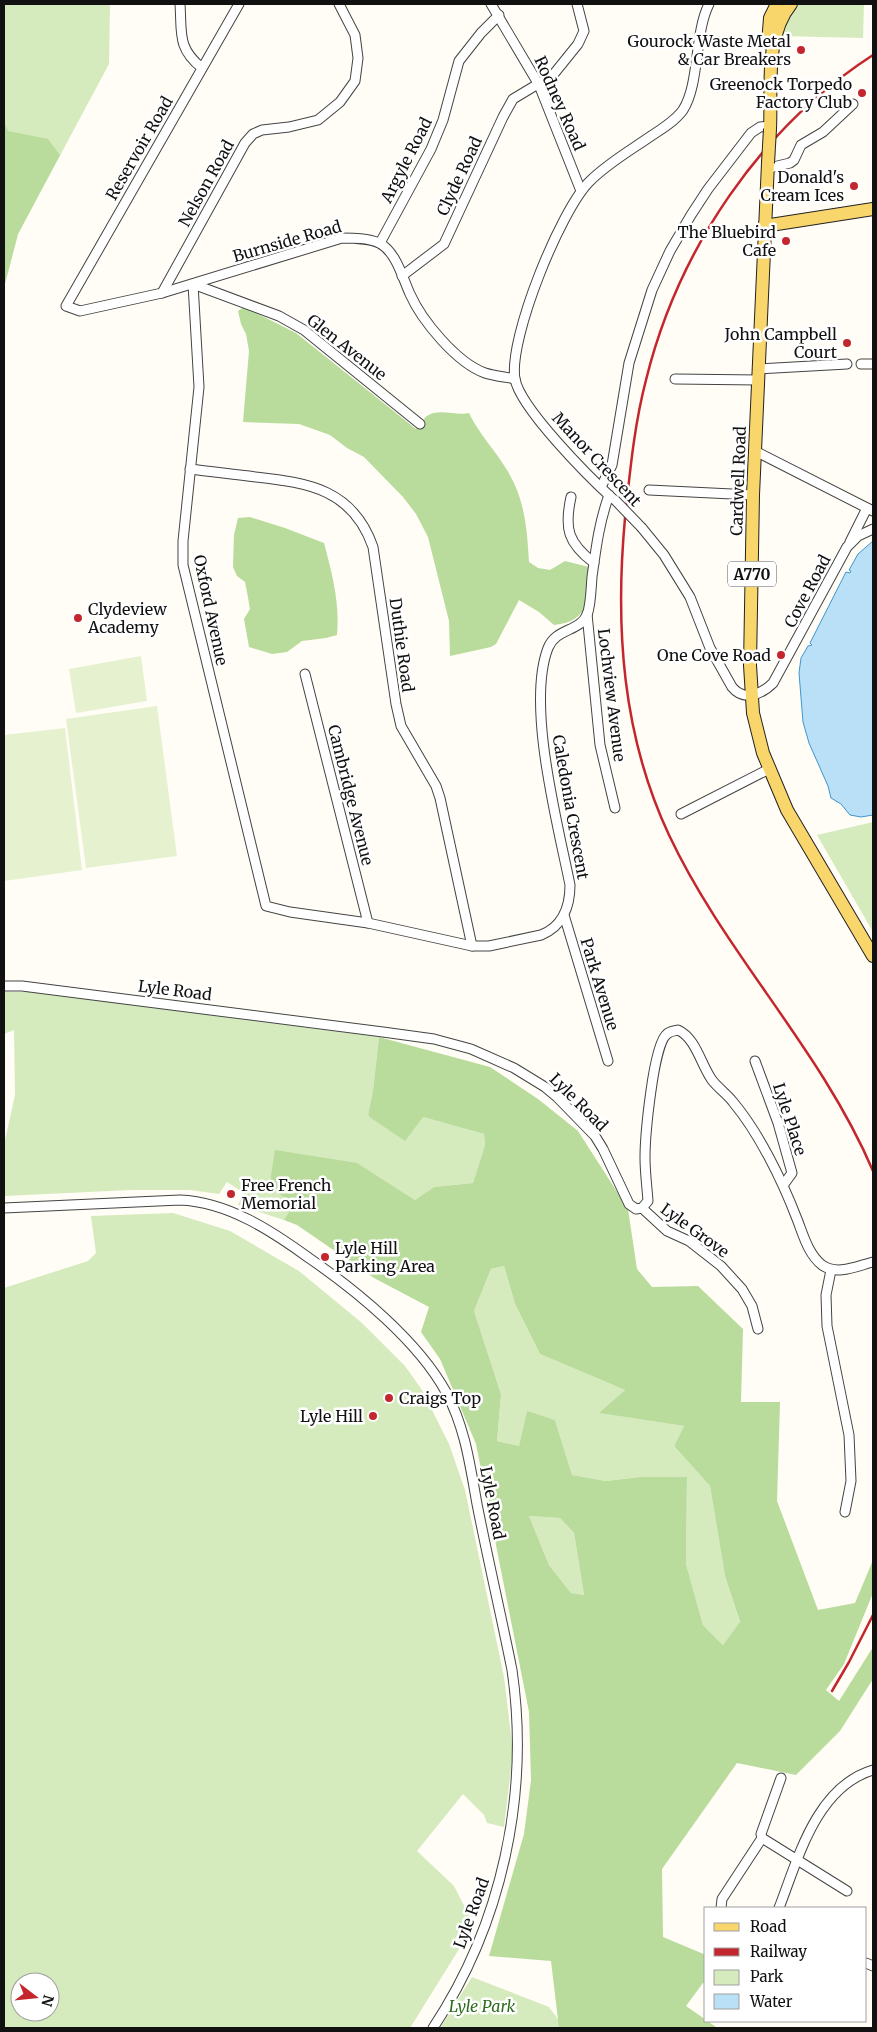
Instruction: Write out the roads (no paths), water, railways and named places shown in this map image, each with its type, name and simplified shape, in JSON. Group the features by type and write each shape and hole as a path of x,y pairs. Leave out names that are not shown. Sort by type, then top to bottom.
{"main road":[{"name":"Cardwell Road","path":"772,68 768,42 769,27 777,4"},
{"name":"Cardwell Road","path":"791,4 781,18 776,32 772,68 753,495 751,696 756,731 770,769 798,829 873,956"},
{"path":"764,226 873,209"}],"street":[{"path":"180,4 183,44 190,58 202,68"},
{"name":"Reservoir Road","path":"66,306 239,4"},
{"name":"Nelson Road","path":"162,293 245,143 253,134 262,130 289,127 318,120 340,102 355,81 358,58 354,35 339,4"},
{"name":"Rodney Road","path":"491,4 539,85 581,191"},
{"name":"Clyde Road","path":"402,276 444,244 513,100 539,85 557,71 582,38 583,24 577,4"},
{"name":"Manor Crescent","path":"709,4 704,18 690,89 683,110 666,126 603,170 581,191 554,242 534,288 517,349 515,379 522,396 551,435 642,528 664,555 690,597 710,648 732,687 741,695 751,696"},
{"name":"Argyle Road","path":"380,243 431,149 443,120 459,61 481,33 499,15"},
{"path":"769,165 790,164 801,145 823,132 853,104"},
{"path":"601,488 612,465 621,404 636,338 652,290 670,251 690,215 748,137 755,130 770,127"},
{"name":"Burnside Road","path":"66,306 80,311 162,293 342,238 360,238 380,243"},
{"path":"380,243 391,254 411,297 428,324 453,350 465,361 485,373 515,379"},
{"name":"Glen Avenue","path":"193,284 253,306 304,330 420,424"},
{"name":"Oxford Avenue","path":"193,284 199,387 182,565 266,906 290,912 368,922"},
{"path":"675,379 759,374 846,364"},
{"path":"861,364 873,364"},
{"path":"755,451 870,509 847,547"},
{"name":"Duthie Road","path":"190,469 289,480 307,485 340,499 357,515 363,524 373,547 401,726 436,786 440,798 472,946"},
{"path":"649,490 753,495"},
{"path":"571,498 567,516 568,529 573,543 581,553 594,563"},
{"path":"587,614 599,523 612,498"},
{"name":"Cove Road","path":"751,696 765,690 777,677 847,547 858,536 873,529"},
{"name":"Lochview Avenue","path":"587,614 600,745 615,808"},
{"name":"Caledonia Crescent","path":"564,915 569,901 570,886 546,757 540,708 541,684 544,660 553,638 557,634 575,626 587,614"},
{"name":"Cambridge Avenue","path":"305,674 368,922"},
{"path":"681,814 770,769"},
{"path":"368,922 472,946 489,946 541,935 555,928 564,915"},
{"name":"Park Avenue","path":"564,915 608,1061"},
{"name":"Lyle Road","path":"4,986 22,986 434,1039 471,1049 528,1076 557,1097 595,1136 629,1204 636,1209 642,1208"},
{"path":"642,1208 648,1201 646,1148 649,1111 658,1052 668,1033 678,1030 688,1037 712,1080 742,1114 784,1184 812,1254 831,1270 840,1270 873,1262"},
{"name":"Lyle Place","path":"755,1061 778,1123 792,1173 784,1184"},
{"name":"Lyle Road","path":"4,1208 180,1200 190,1200 221,1208 240,1216 296,1248 356,1292 427,1364 447,1393 460,1424 469,1455 477,1503 512,1670 516,1696 517,1740 512,1816 497,1888 475,1950 456,1991 433,2028"},
{"name":"Lyle Grove","path":"642,1208 666,1231 689,1241 732,1278 742,1289 752,1306 758,1328"},
{"path":"831,1270 826,1295 827,1326 849,1435 851,1482 845,1512"},
{"path":"779,1907 797,1861 821,1811 846,1784 860,1774 873,1770"},
{"path":"721,1907 722,1899 762,1838 761,1834 781,1778"},
{"path":"762,1838 847,1891"}],"water":[{"path":"873,541 873,815 861,817 850,815 841,804 831,798 828,786 809,743 803,722 799,673 801,658 808,646 812,645 810,643 846,572 850,573 851,571 849,570 858,554"}],"railway":[{"path":"873,55 832,85 794,118 760,156 729,196 702,239 679,285 660,332 638,414 625,518 621,599 622,640 632,719 641,759 653,797 669,835 717,921 827,1084 852,1126 873,1171"},
{"path":"832,1691 873,1615"}],"place":[{"name":"Gourock Waste Metal & Car Breakers","path":"801,50"},
{"name":"Greenock Torpedo Factory Club","path":"862,93"},
{"name":"Donald's Cream Ices","path":"854,186"},
{"name":"The Bluebird Cafe","path":"786,241"},
{"name":"John Campbell Court","path":"847,343"},
{"name":"Clydeview Academy","path":"78,618"},
{"name":"One Cove Road","path":"781,655"},
{"name":"Free French Memorial","path":"231,1194"},
{"name":"Lyle Hill Parking Area","path":"325,1257"},
{"name":"Craigs Top","path":"389,1398"},
{"name":"Lyle Hill","path":"373,1416"}],"park label":[{"name":"Lyle Park","path":"482,2006"}]}
